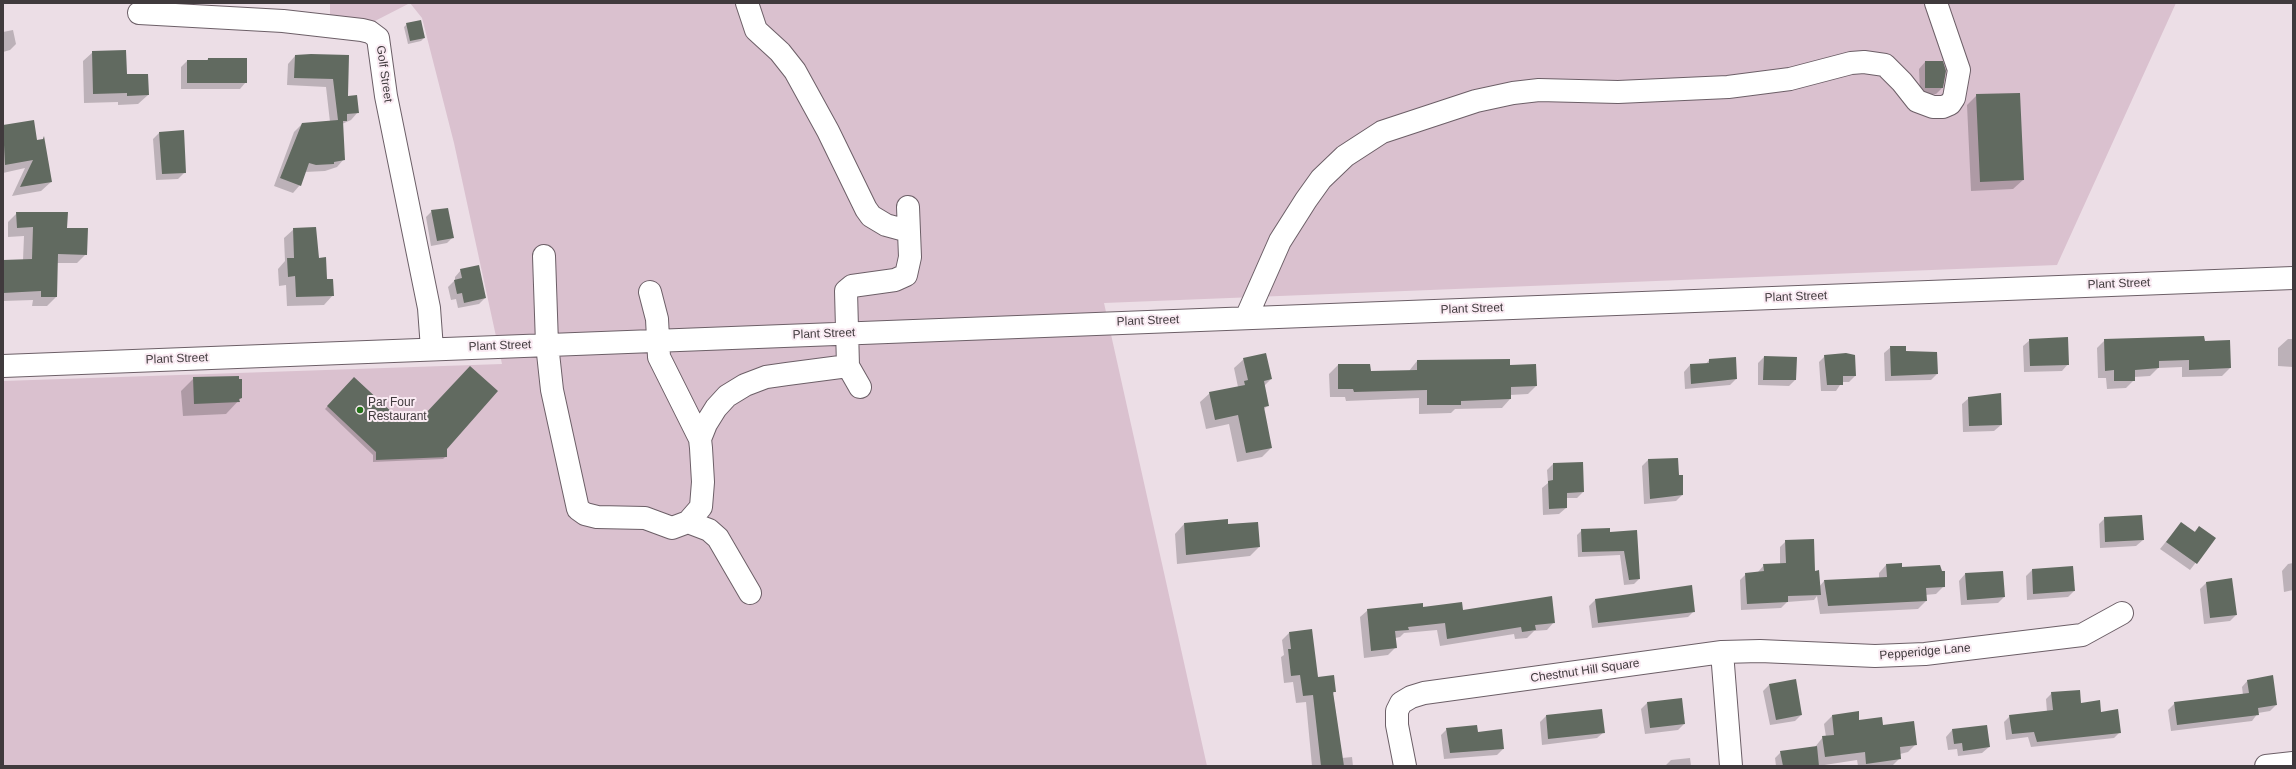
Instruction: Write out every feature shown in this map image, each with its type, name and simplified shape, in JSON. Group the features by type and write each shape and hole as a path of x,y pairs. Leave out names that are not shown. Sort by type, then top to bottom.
{"street":[{"path":"746,3 756,30 784,56 795,71 828,131 866,209 871,216 886,225 908,231"},
{"path":"1246,318 1280,241 1306,200 1322,179 1345,156 1382,132 1476,101 1513,93 1546,90 1597,92 1728,87 1790,79 1851,63 1864,62 1885,65 1898,77 1917,101 1924,105 1943,107 1950,104 1954,98 1959,70 1936,3"},
{"name":"Golf Street","path":"139,13 283,20 362,30 370,32 378,38 386,96 429,308 432,349"},
{"path":"860,387 848,366 846,290 852,286 895,280 906,275 910,256 908,206"},
{"path":"544,256 547,344 552,390 578,509 585,514 597,517 649,519 667,527 681,526 688,522 701,507 702,482 700,439 659,357 657,320 650,292"},
{"name":"Plant Street","path":"3,366 2293,278"},
{"path":"700,439 716,408 727,396 745,385 786,374 848,366"},
{"path":"688,522 709,530 718,538 750,593"},
{"name":"Pepperidge Lane","path":"1722,652 1875,656 1925,654 2082,634 2122,613"},
{"path":"1722,652 1731,766"},
{"name":"Chestnut Hill Square","path":"1405,766 1397,724 1397,711 1401,703 1411,697 1722,652"},
{"path":"2266,766 2293,763"}],"shaded area":[{"path":"330,3 410,3 373,22 330,18"},
{"path":"410,3 2176,3 2057,265 1104,303 1207,766 3,766 3,381 502,364 454,143 422,18"}],"building":[{"path":"421,20 425,38 410,41 406,23"},
{"path":"126,50 127,74 148,74 149,95 127,96 127,93 93,94 92,51"},
{"path":"295,55 349,55 348,96 357,95 359,113 347,114 347,121 343,121 345,160 334,162 334,164 316,165 309,163 301,186 280,178 302,123 338,120 333,79 294,78"},
{"path":"208,58 247,58 247,83 187,83 187,60 208,60"},
{"path":"1925,61 1943,61 1946,71 1943,88 1925,88"},
{"path":"2020,93 2024,180 1980,182 1976,94"},
{"path":"34,120 37,140 43,139 44,136 52,182 20,187 33,160 5,165 3,125"},
{"path":"184,130 186,173 162,174 159,132"},
{"path":"448,208 454,238 437,241 431,210"},
{"path":"16,212 68,212 67,228 88,228 87,255 58,254 57,297 41,297 41,291 3,293 3,260 32,259 33,227 17,228"},
{"path":"316,227 319,258 326,257 327,279 333,279 334,296 296,297 295,276 288,277 287,258 294,258 293,228"},
{"path":"479,265 486,298 464,303 462,293 457,294 454,280 462,278 460,269"},
{"path":"2204,336 2205,341 2230,340 2231,368 2189,370 2189,360 2159,361 2159,368 2135,370 2135,381 2114,381 2114,370 2105,371 2104,339"},
{"path":"2068,337 2069,365 2030,366 2029,339"},
{"path":"1890,346 1906,346 1906,351 1937,352 1938,374 1891,376"},
{"path":"1266,353 1272,379 1264,381 1269,406 1264,407 1272,448 1246,453 1238,415 1215,420 1209,392 1245,385 1244,381 1248,380 1243,358"},
{"path":"1846,353 1855,355 1856,376 1843,376 1843,385 1827,385 1824,355"},
{"path":"1764,356 1797,357 1796,380 1763,380"},
{"path":"1736,357 1737,379 1691,384 1690,364 1709,363 1709,359"},
{"path":"1510,359 1510,365 1536,364 1537,386 1511,387 1511,399 1461,401 1461,405 1427,405 1427,390 1354,392 1353,389 1338,389 1338,364 1370,364 1371,371 1417,370 1417,360"},
{"name":"Par Four Restaurant","path":"470,366 498,391 447,449 447,457 376,460 376,452 327,406 354,377 395,415 425,414"},
{"path":"239,376 239,379 242,379 242,398 239,399 240,402 194,404 193,377"},
{"path":"2001,393 2002,425 1969,426 1968,397"},
{"path":"1678,458 1679,475 1683,475 1683,495 1650,499 1648,459"},
{"path":"1583,462 1584,492 1567,493 1567,508 1549,509 1548,481 1553,480 1553,463"},
{"path":"2142,515 2144,540 2105,542 2104,517"},
{"path":"1228,519 1228,524 1258,522 1260,547 1186,555 1184,523"},
{"path":"2181,522 2195,532 2199,526 2216,538 2197,564 2166,542"},
{"path":"1610,528 1610,532 1637,530 1640,579 1629,580 1624,551 1582,552 1581,529"},
{"path":"1814,539 1815,571 1819,570 1821,595 1788,596 1788,602 1747,604 1745,573 1764,571 1763,564 1786,563 1785,540"},
{"path":"1902,563 1902,567 1940,565 1942,571 1945,571 1945,587 1926,588 1927,601 1828,606 1824,580 1887,577 1886,564"},
{"path":"2073,566 2075,591 2033,594 2032,569"},
{"path":"2003,571 2005,597 1967,600 1965,573"},
{"path":"2232,578 2237,615 2210,618 2206,582"},
{"path":"1692,585 1695,612 1598,623 1595,599"},
{"path":"1552,596 1555,623 1535,625 1536,630 1522,632 1521,627 1447,639 1445,623 1408,627 1409,630 1395,631 1397,648 1371,651 1367,609 1423,603 1423,607 1462,602 1463,610"},
{"path":"1312,629 1318,677 1334,675 1336,692 1333,692 1344,766 1321,766 1313,695 1303,696 1300,675 1291,676 1288,649 1291,649 1289,632"},
{"path":"2273,675 2277,705 2258,708 2259,715 2177,725 2174,702 2249,693 2247,680"},
{"path":"1796,679 1802,715 1776,720 1769,684"},
{"path":"2080,690 2081,703 2100,700 2101,712 2118,709 2121,733 2037,742 2034,732 2012,734 2009,715 2053,710 2051,692"},
{"path":"1682,698 1685,724 1650,728 1647,702"},
{"path":"1602,709 1605,733 1548,739 1546,715"},
{"path":"1859,711 1859,720 1882,717 1883,725 1914,721 1917,745 1900,747 1901,759 1866,764 1865,752 1825,757 1822,736 1834,735 1832,715"},
{"path":"1477,725 1478,732 1502,729 1504,749 1450,753 1446,728"},
{"path":"1987,725 1990,747 1963,751 1962,743 1954,744 1952,729"},
{"path":"1817,746 1819,766 1783,766 1780,751"}],"place":[{"name":"Par Four Restaurant","path":"360,410"}]}
